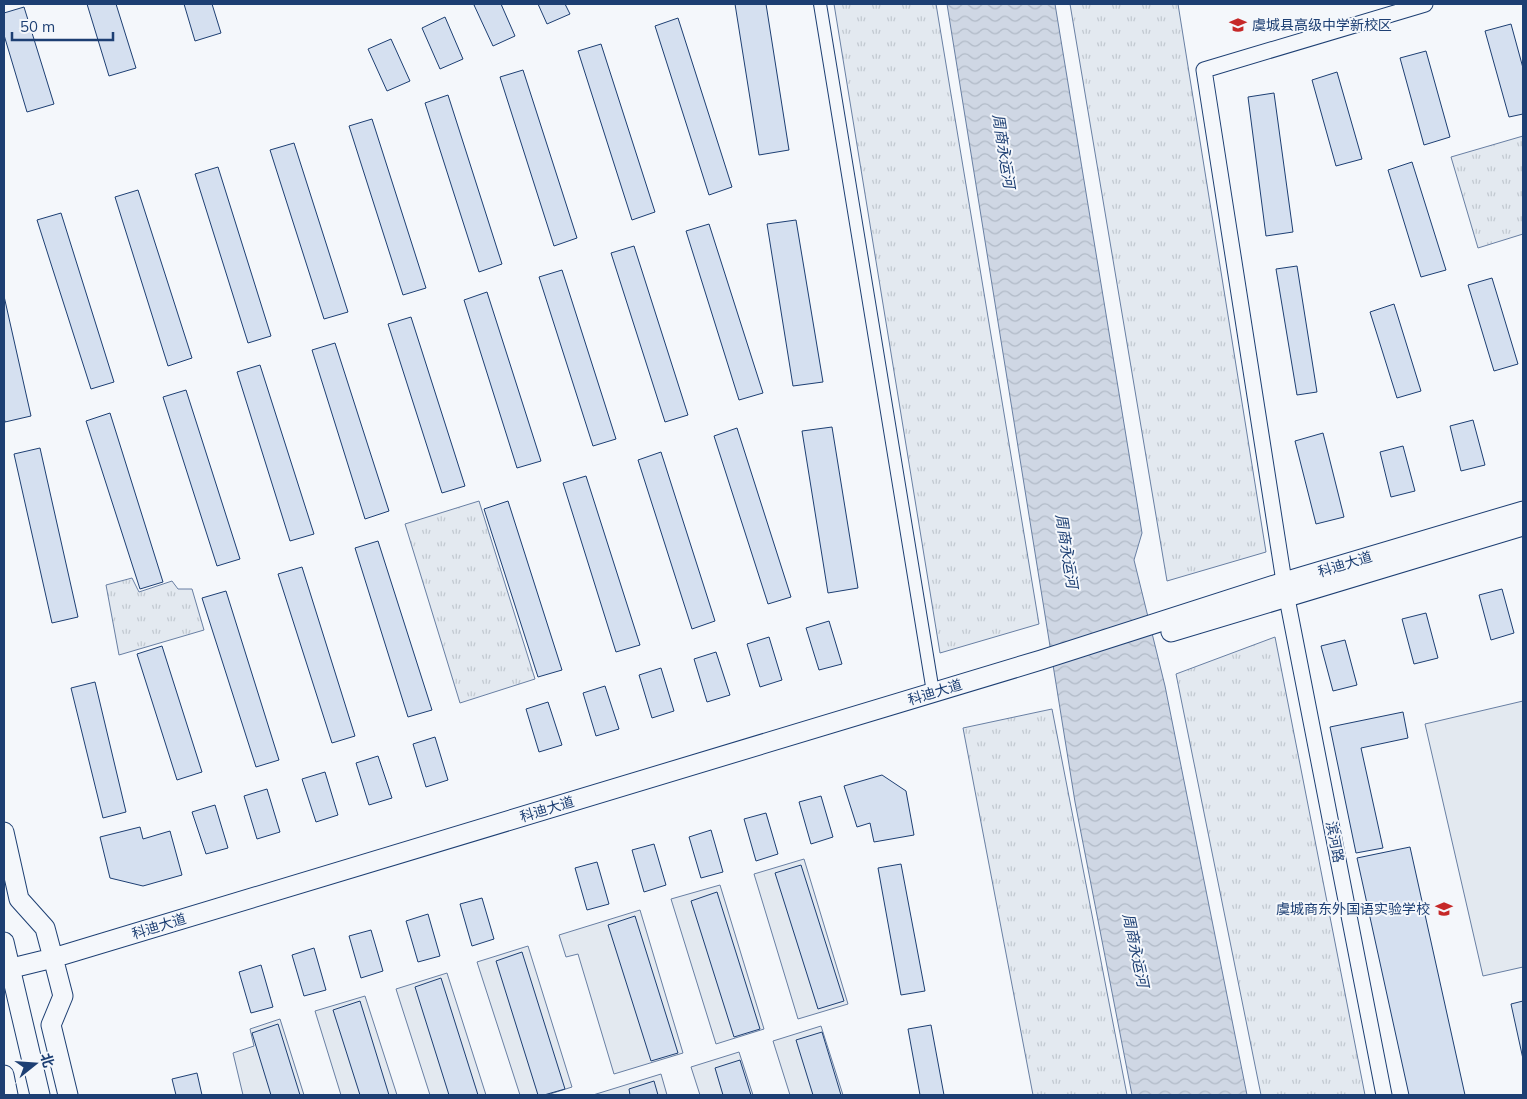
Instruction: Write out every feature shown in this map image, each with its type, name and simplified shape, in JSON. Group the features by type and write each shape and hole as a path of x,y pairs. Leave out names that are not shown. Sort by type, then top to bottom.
{"main road":[{"name":"科迪大道","path":"54,963 1168,627 1523,510"},
{"name":"科迪大道","path":"1285,589 1523,526"},
{"name":"科迪大道","path":"54,963 932,692 1043,665"},
{"path":"4,832 19,899 46,928 63,996 51,1025 68,1095"},
{"path":"4,942 7,975 40,1095"},
{"path":"7,975 54,963"},
{"path":"4,1075 8,1095"}],"street":[{"path":"820,4 932,692"},
{"name":"滨河路","path":"1384,1095 1285,589 1204,70 1426,4"}],"green space":[{"path":"834,4 936,4 1039,624 940,653"},
{"path":"1070,4 1178,4 1266,552 1167,581"},
{"path":"1523,136 1523,234 1478,248 1451,157"},
{"path":"479,501 535,679 460,703 405,524"},
{"path":"132,578 139,592 172,581 178,589 192,589 204,630 119,655 106,585"},
{"path":"1275,637 1365,1095 1261,1095 1176,674"},
{"path":"1523,701 1523,967 1483,976 1425,724"},
{"path":"1052,709 1127,1095 1033,1095 963,728"},
{"path":"804,859 848,1004 798,1019 754,874"},
{"path":"720,885 764,1029 716,1044 671,899"},
{"path":"640,910 683,1053 614,1074 578,954 566,957 559,935"},
{"path":"528,946 572,1087 547,1095 520,1095 477,962"},
{"path":"447,973 486,1095 430,1095 396,989"},
{"path":"365,996 397,1095 341,1095 315,1011"},
{"path":"280,1019 304,1095 243,1095 233,1053 254,1046 250,1029"},
{"path":"821,1026 843,1095 790,1095 773,1041"},
{"path":"739,1052 753,1095 700,1095 691,1067"},
{"path":"661,1074 667,1095 593,1095"}],"water":[{"name":"周商永运河","path":"947,4 1055,4 1142,533 1134,560 1165,686 1247,1095 1132,1095 1075,802"}],"building":[{"path":"87,4 116,4 136,68 109,76"},
{"path":"184,4 212,4 221,33 195,41"},
{"path":"501,4 515,36 493,46 474,5"},
{"path":"538,4 565,4 570,14 547,24"},
{"path":"735,4 766,4 789,150 759,155"},
{"path":"24,7 54,104 27,112 4,35 4,13"},
{"path":"445,17 463,59 440,69 422,28"},
{"path":"678,18 732,187 709,195 655,26"},
{"path":"1511,24 1523,68 1523,114 1509,117 1485,31"},
{"path":"391,39 410,81 387,91 368,49"},
{"path":"601,44 655,212 632,220 578,51"},
{"path":"1426,51 1450,137 1424,145 1400,58"},
{"path":"523,70 577,238 554,246 500,77"},
{"path":"1337,72 1362,159 1336,166 1312,80"},
{"path":"1274,93 1293,232 1266,236 1248,97"},
{"path":"448,95 502,264 479,272 425,103"},
{"path":"372,119 426,288 403,295 349,126"},
{"path":"294,143 348,312 324,319 270,150"},
{"path":"1412,162 1446,270 1421,277 1388,170"},
{"path":"218,167 271,336 248,343 195,174"},
{"path":"138,190 192,358 168,366 115,197"},
{"path":"61,213 114,382 91,389 37,220"},
{"path":"796,220 823,382 793,386 767,224"},
{"path":"709,224 763,393 739,400 686,231"},
{"path":"634,246 688,415 665,422 611,253"},
{"path":"1297,266 1317,392 1297,395 1276,269"},
{"path":"562,270 616,439 593,446 539,277"},
{"path":"1492,278 1518,364 1494,371 1468,285"},
{"path":"487,292 541,461 517,468 464,300"},
{"path":"4,296 31,416 5,422 4,417"},
{"path":"1394,304 1421,391 1397,398 1370,312"},
{"path":"411,317 465,486 442,493 388,324"},
{"path":"335,343 389,511 365,519 312,350"},
{"path":"260,365 314,534 290,541 237,372"},
{"path":"186,390 240,559 217,566 163,397"},
{"path":"110,413 163,582 140,589 86,421"},
{"path":"1473,420 1485,465 1461,471 1450,426"},
{"path":"832,427 858,588 828,593 802,431"},
{"path":"737,428 791,597 768,604 714,436"},
{"path":"1323,433 1344,517 1316,524 1295,441"},
{"path":"1403,446 1415,491 1391,497 1380,452"},
{"path":"40,448 78,617 52,623 14,454"},
{"path":"661,452 715,621 692,629 638,460"},
{"path":"586,476 640,645 616,652 563,483"},
{"path":"508,501 562,670 538,677 484,509"},
{"path":"378,541 432,710 408,717 355,548"},
{"path":"302,567 355,736 332,743 278,574"},
{"path":"1502,589 1514,633 1491,640 1479,595"},
{"path":"226,591 279,760 256,767 202,598"},
{"path":"1426,613 1438,658 1414,664 1402,619"},
{"path":"829,621 842,664 819,670 806,628"},
{"path":"769,637 782,680 760,687 747,644"},
{"path":"1345,640 1357,685 1333,691 1321,646"},
{"path":"162,646 202,772 177,780 137,654"},
{"path":"716,652 730,695 707,702 694,659"},
{"path":"661,668 674,711 652,718 639,675"},
{"path":"95,682 126,812 103,818 71,688"},
{"path":"605,686 619,729 596,736 583,693"},
{"path":"548,702 562,745 539,752 526,709"},
{"path":"1403,712 1408,738 1361,748 1383,848 1356,853 1330,727"},
{"path":"435,737 448,780 426,787 413,744"},
{"path":"378,756 392,798 369,805 356,763"},
{"path":"325,772 338,815 316,822 302,779"},
{"path":"882,775 906,791 914,835 874,842 870,823 857,827 844,786"},
{"path":"267,789 280,832 257,839 244,796"},
{"path":"821,796 833,837 811,844 799,802"},
{"path":"215,805 228,848 206,854 192,812"},
{"path":"766,813 778,854 756,861 744,819"},
{"path":"140,827 143,839 170,831 182,875 143,886 110,878 100,837"},
{"path":"711,830 723,872 701,878 689,837"},
{"path":"654,844 666,885 644,892 632,850"},
{"path":"1410,847 1465,1095 1409,1095 1357,858"},
{"path":"597,862 609,904 587,910 575,868"},
{"path":"901,864 925,991 901,995 878,868"},
{"path":"801,865 844,1001 818,1009 775,873"},
{"path":"717,892 760,1029 734,1037 691,901"},
{"path":"482,898 494,939 472,946 460,904"},
{"path":"428,914 440,956 418,962 406,921"},
{"path":"635,916 678,1053 651,1061 608,925"},
{"path":"371,930 383,971 361,978 349,936"},
{"path":"314,948 326,990 304,996 292,955"},
{"path":"522,952 565,1089 544,1095 538,1095 496,961"},
{"path":"261,965 273,1007 251,1013 239,972"},
{"path":"441,978 478,1095 449,1095 415,987"},
{"path":"360,1001 389,1095 360,1095 333,1010"},
{"path":"1523,1001 1523,1059 1511,1004"},
{"path":"278,1024 300,1095 271,1095 252,1033"},
{"path":"931,1025 944,1095 920,1095 908,1029"},
{"path":"822,1032 841,1095 813,1095 796,1040"},
{"path":"740,1060 751,1095 723,1095 715,1068"},
{"path":"197,1073 202,1095 176,1095 172,1079"},
{"path":"654,1081 658,1095 630,1095 629,1089"}],"place":[{"name":"虞城县高级中学新校区","path":"1238,25"},
{"name":"虞城商东外国语实验学校","path":"1444,909"}]}
